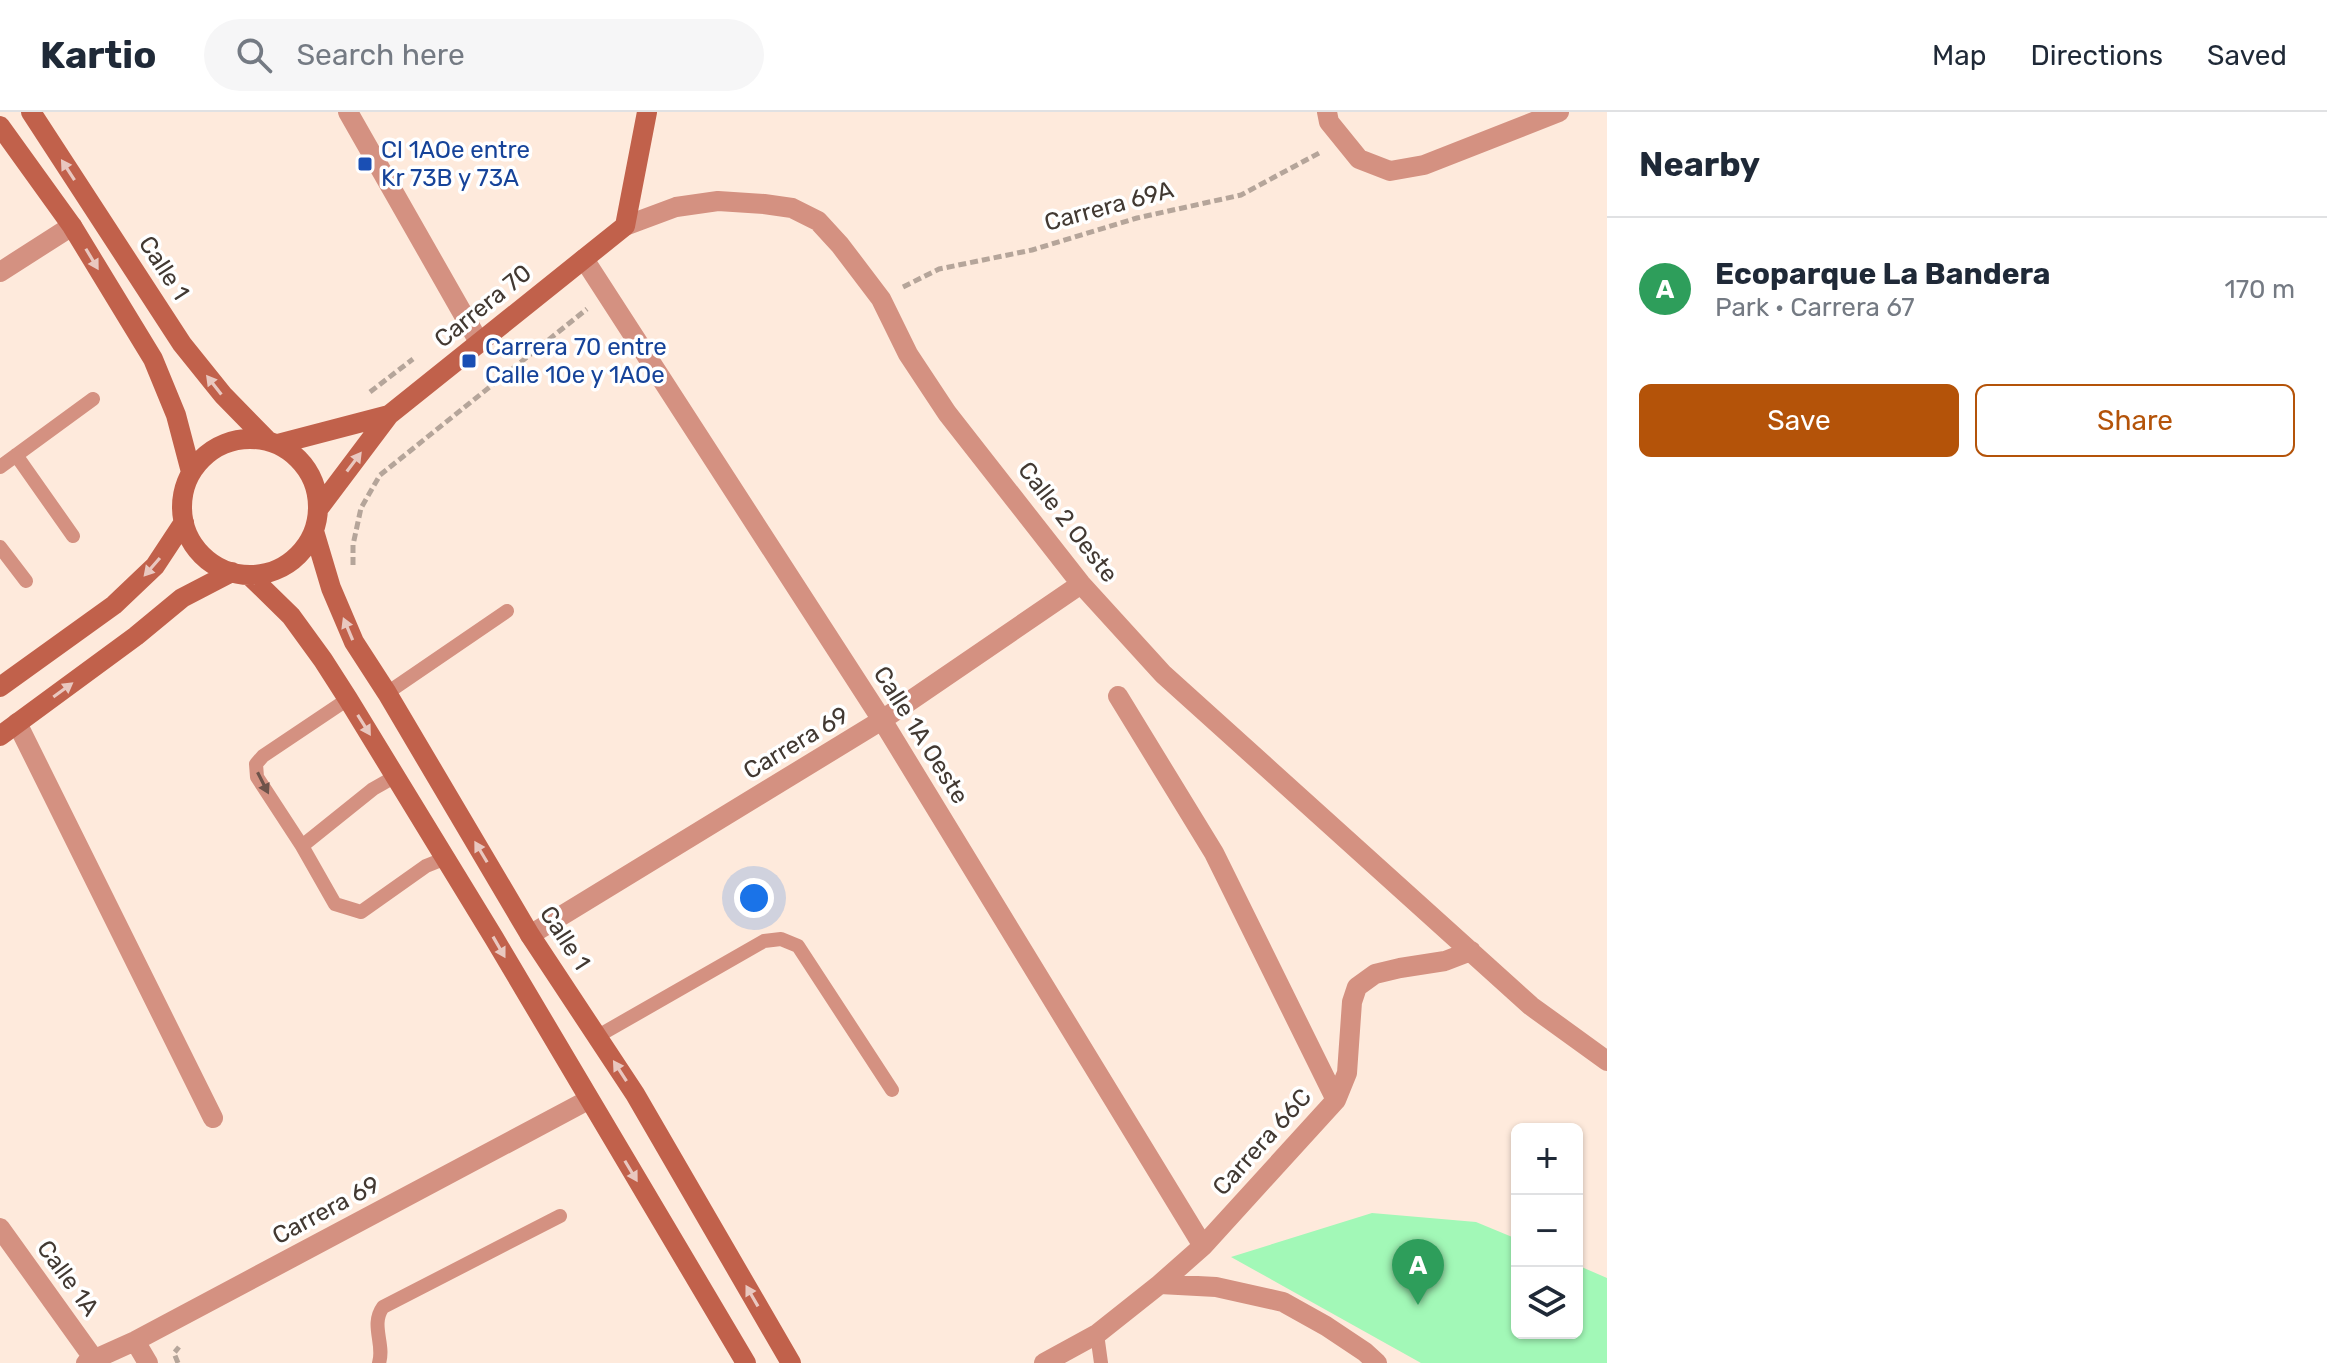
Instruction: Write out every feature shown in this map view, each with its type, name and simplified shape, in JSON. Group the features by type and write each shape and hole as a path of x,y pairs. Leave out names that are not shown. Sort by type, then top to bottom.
{"street":[{"name":"Calle 1","path":"31,112 182,344 223,395 273,443"},
{"path":"348,112 479,342"},
{"path":"618,232 647,112"},
{"path":"1327,112 1329,122 1359,159 1390,171 1424,165 1559,112"},
{"path":"0,126 72,226 153,359 176,415 191,472"},
{"name":"Calle 2 Oeste","path":"618,232 676,207 718,201 792,208 818,221 881,299 908,354 947,413 1081,584 1163,674 1531,1006 1602,1053"},
{"path":"0,272 72,226"},
{"name":"Carrera 70","path":"319,508 389,415 618,232"},
{"name":"Calle 1A Oeste","path":"584,259 882,720 1203,1246"},
{"name":"Carrera 70","path":"273,443 389,415"},
{"path":"0,736 136,636 182,598 241,574 276,570 299,554 314,531 319,508 314,482 300,459 273,443 249,438 229,442 211,451 191,472 182,501 184,522 191,541 213,564 241,574 291,616 323,660 446,858 746,1363"},
{"path":"0,687 114,605 155,566 184,522"},
{"name":"Calle 1","path":"314,531 331,588 354,642 530,935 635,1094 791,1363"},
{"name":"Carrera 69","path":"530,935 882,720 1081,584"},
{"path":"1118,696 1214,853 1336,1100"},
{"path":"17,723 213,1118"},
{"name":"Carrera 66C","path":"1044,1363 1097,1334 1203,1246 1336,1100 1347,1073 1350,1011 1357,987 1375,974 1445,961 1471,951"},
{"name":"Carrera 69","path":"90,1361 135,1341 588,1100"},
{"name":"Calle 1A","path":"0,1228 90,1361"},
{"path":"1160,1284 1216,1287 1283,1302 1326,1326 1377,1363"},
{"path":"135,1341 148,1363"}],"lane":[{"path":"0,467 93,399"},
{"path":"16,455 73,536"},
{"path":"0,547 26,581"},
{"path":"387,693 507,611"},
{"path":"348,699 263,756 256,764 257,777 335,904 361,912 426,866 446,858"},
{"path":"302,846 373,789 396,776"},
{"path":"598,1036 764,941 781,939 798,946 892,1090"},
{"path":"379,1363 382,1354 377,1324 383,1307 560,1216"},
{"path":"1097,1334 1101,1363"}],"path":[{"name":"Carrera 69A","path":"881,299 939,269 1032,250 1137,218 1241,195 1343,140"},
{"path":"353,573 353,545 361,508 380,475 607,293"},
{"path":"365,396 419,354"}],"green space":[{"path":"1372,1213 1476,1222 1511,1237 1511,1339 1583,1339 1583,1268 1607,1278 1607,1363 1421,1363 1231,1257"}],"place":[{"name":"Cl 1AOe entre Kr 73B y 73A","path":"365,164"},
{"name":"Carrera 70 entre Calle 1Oe y 1AOe","path":"469,361"},
{"name":"Ecoparque La Bandera","path":"1418,1305"}]}
